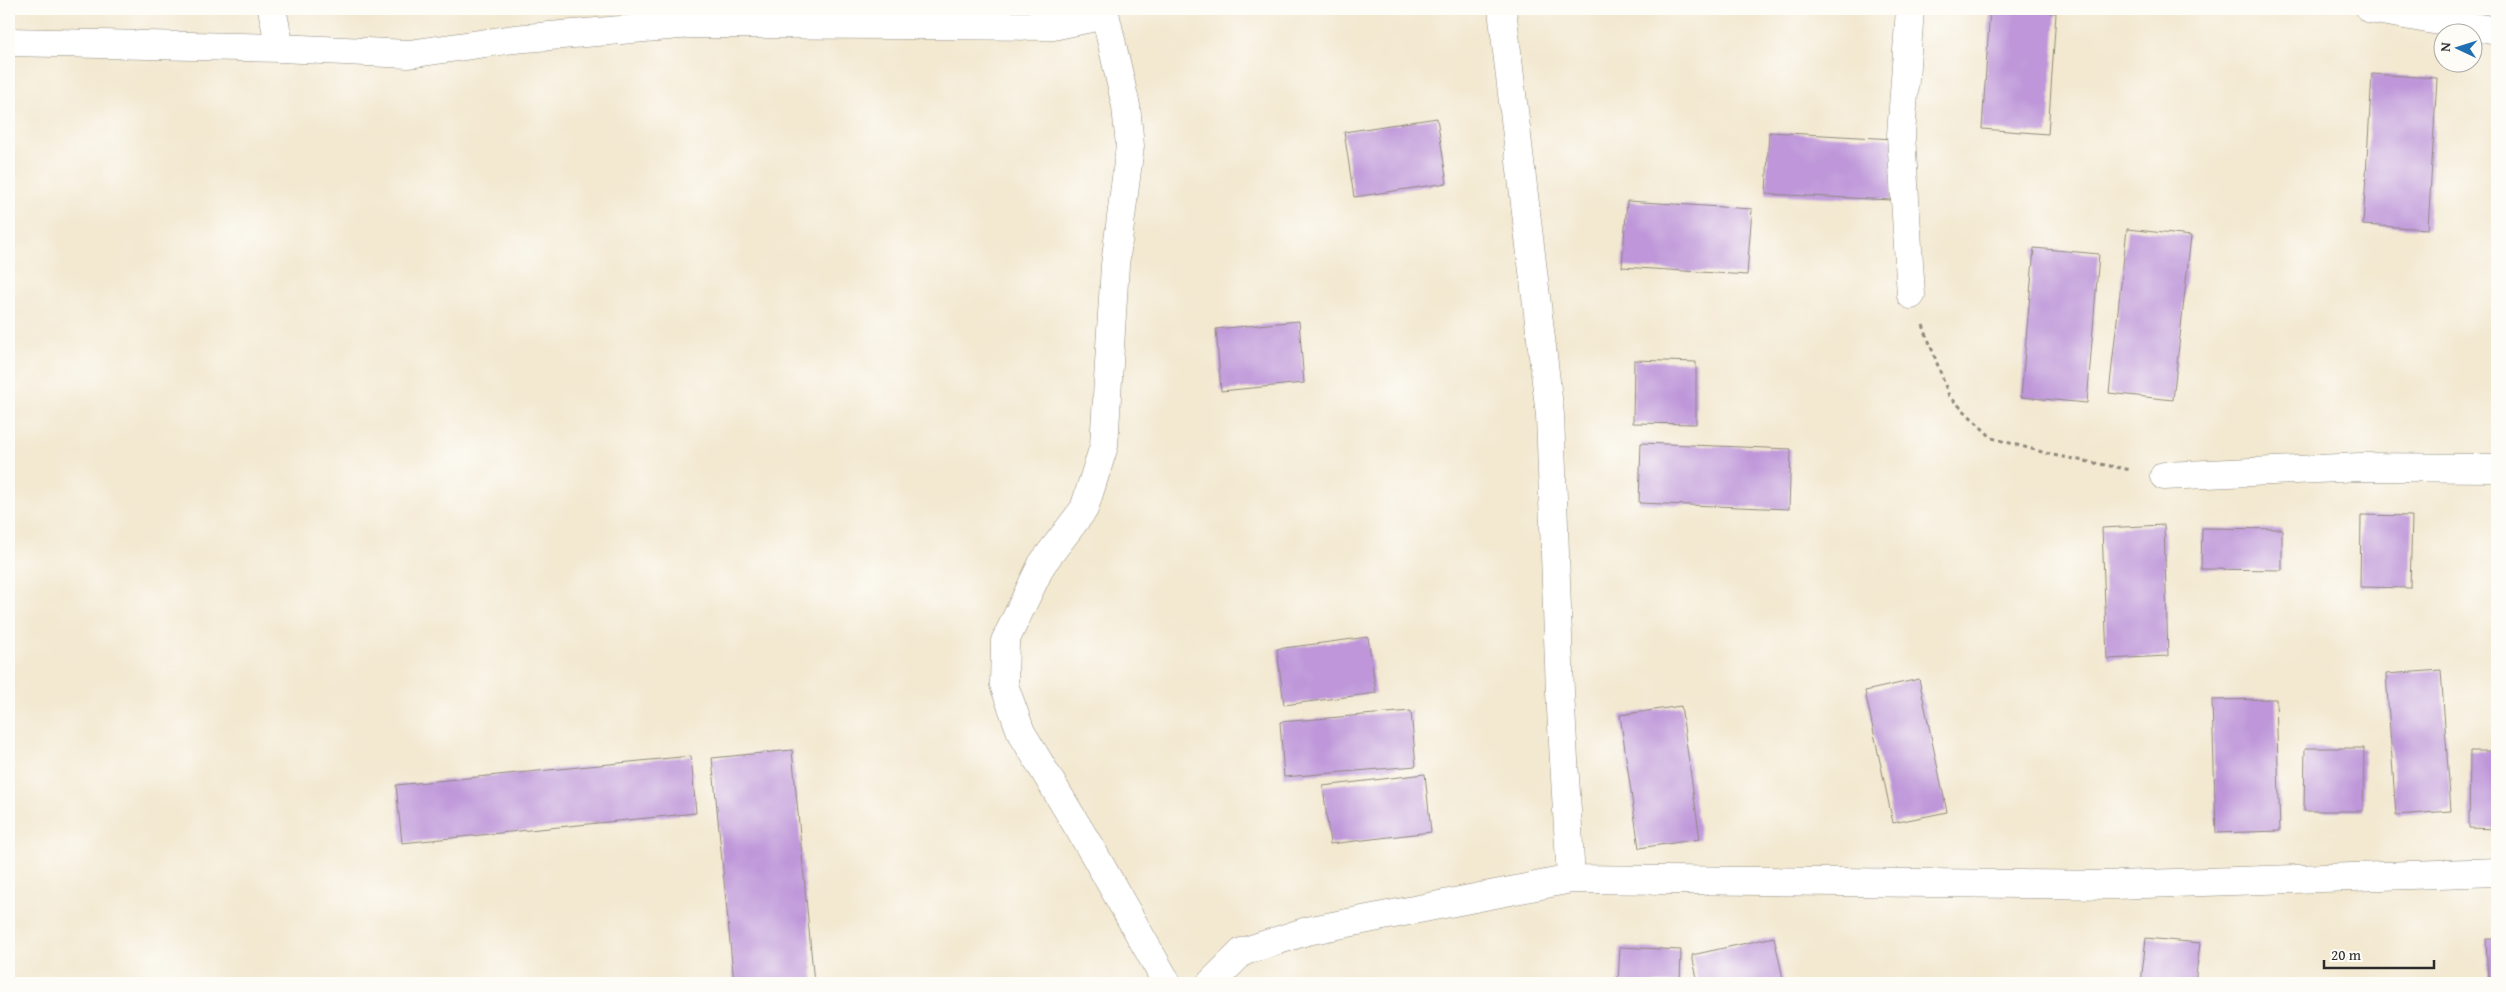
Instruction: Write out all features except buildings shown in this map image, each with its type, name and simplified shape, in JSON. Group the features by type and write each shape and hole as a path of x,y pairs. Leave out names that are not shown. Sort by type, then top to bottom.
{"street":[{"path":"272,9 280,48"},
{"path":"1502,9 1550,415 1560,692 1571,879"},
{"path":"1910,9 1900,135 1911,295"},
{"path":"2370,9 2497,31"},
{"path":"9,42 280,48 409,54 514,38 690,16 1053,26 1104,12 1126,106 1130,146 1115,265 1104,446 1084,509 1042,564 1005,641 1004,684 1021,732 1094,854 1167,983"},
{"path":"2164,476 2360,466 2497,468"},
{"path":"1211,983 1242,952 1307,932 1571,879 2115,885 2497,872"}],"path":[{"path":"1911,295 1949,396 1992,438 2053,455 2164,476"}]}
